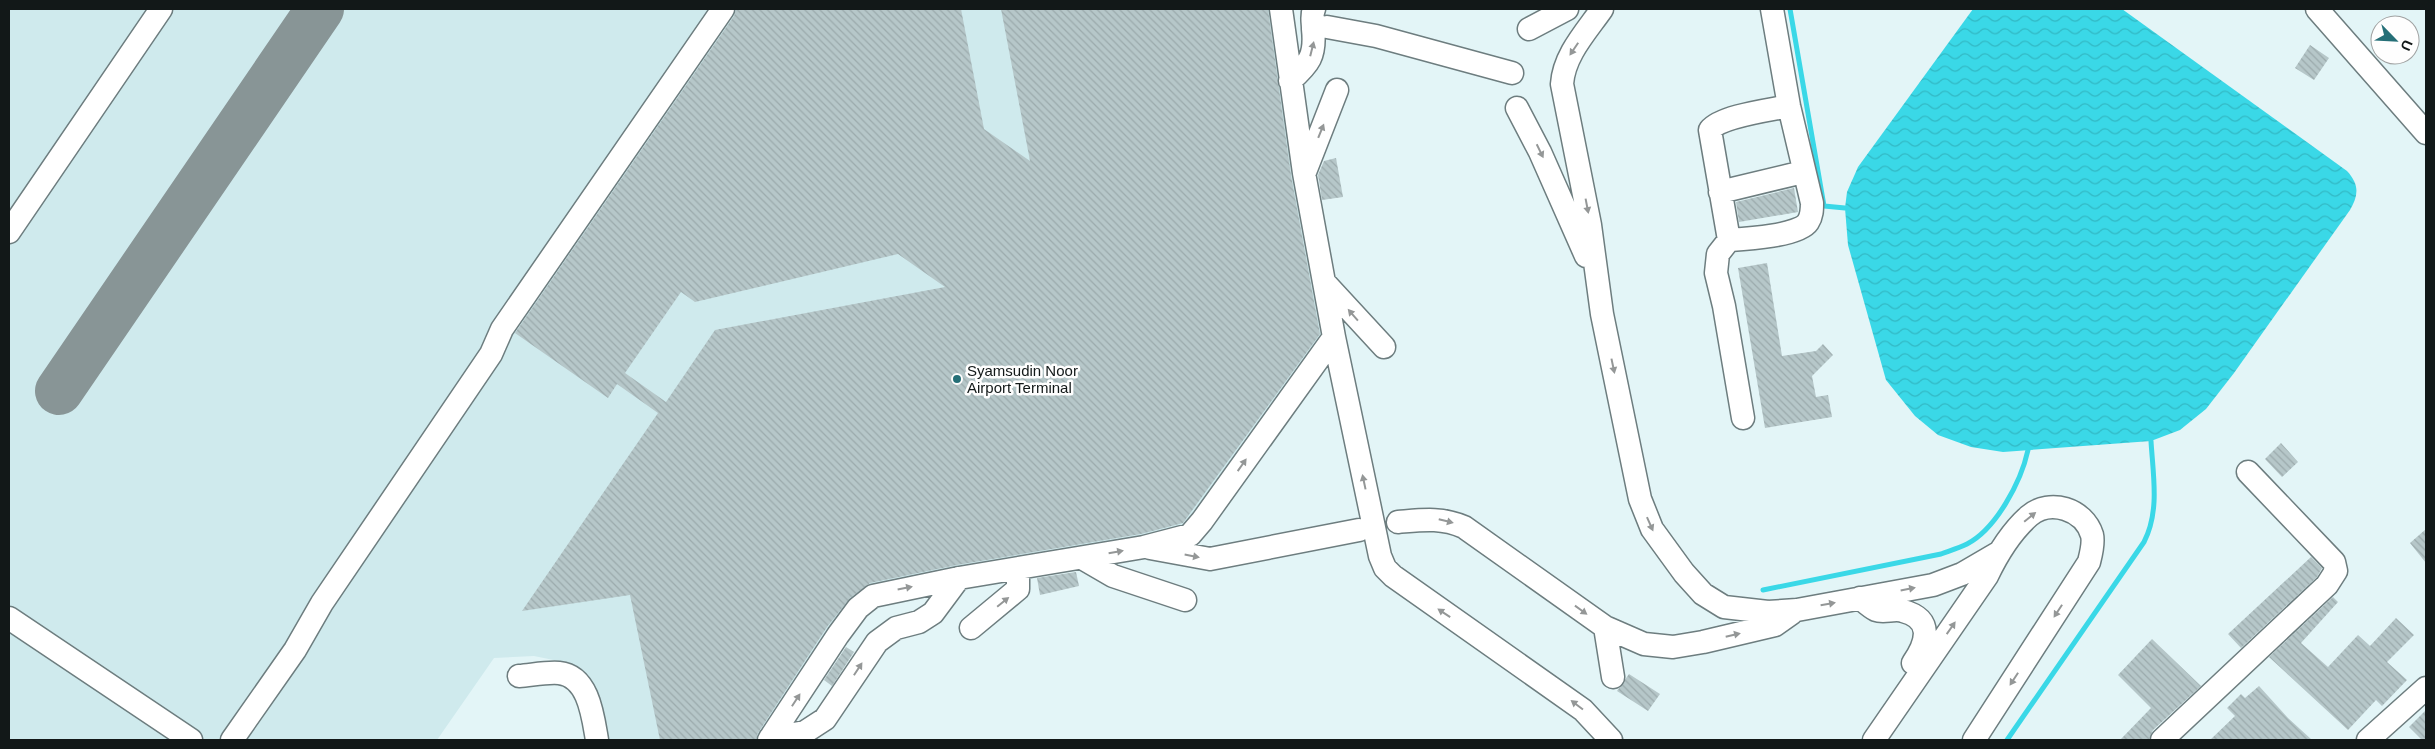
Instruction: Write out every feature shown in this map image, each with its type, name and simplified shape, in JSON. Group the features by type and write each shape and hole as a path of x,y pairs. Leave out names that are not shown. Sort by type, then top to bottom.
{"street":[{"path":"9,232 161,9"},
{"path":"232,740 295,650 322,603 492,354 502,329 723,9"},
{"path":"1281,9 1304,173 1334,337 1380,556 1385,568 1435,607 1583,710 1611,740"},
{"path":"1290,81 1308,64 1314,42 1312,14 1314,9"},
{"path":"1529,29 1567,9"},
{"path":"1602,9 1570,56 1563,70 1562,84 1590,225 1602,314 1640,499 1657,538 1668,554 1703,594 1724,607 1748,611 1797,610 1933,585 1962,574 1998,553"},
{"path":"1743,418 1724,306 1716,273 1718,254 1729,240 1797,230 1808,224 1812,215 1812,203 1803,172 1789,106 1772,9"},
{"path":"2317,9 2426,133"},
{"path":"1327,27 1376,36 1512,73"},
{"path":"1304,173 1337,90"},
{"path":"1729,240 1710,130 1715,124 1789,106"},
{"path":"1517,108 1540,152 1582,244 1602,314"},
{"path":"1720,192 1803,172"},
{"path":"1324,282 1384,347"},
{"path":"770,739 858,608 873,596 959,578 1144,547 1190,534 1202,521 1334,337"},
{"path":"2162,740 2327,585 2336,571 2334,562 2248,472"},
{"path":"1874,740 1979,588 1998,553 2030,515 2043,508 2054,507 2074,512 2084,521 2092,536 2089,562 1974,740"},
{"path":"1398,522 1436,518 1464,527 1605,628 1644,644 1673,647 1775,625 1797,610"},
{"path":"1144,547 1210,559 1359,530"},
{"path":"1082,558 1113,576 1184,600"},
{"path":"971,628 1018,589 1018,568"},
{"path":"770,739 805,732 824,719 877,642 896,628 919,622 933,613 959,578"},
{"path":"1860,598 1876,610 1902,610 1914,616 1923,624 1926,634 1921,651 1860,740"},
{"path":"9,618 191,740"},
{"path":"1605,628 1613,678"},
{"path":"519,676 560,673 574,679 590,705 597,740"},
{"path":"2368,740 2426,688"}],"shaded area":[{"path":"9,9 1278,9 1338,324 1193,535 870,593 768,740 605,740 594,686 573,664 534,656 494,658 437,740 9,740"}],"water":[{"path":"1973,9 2122,9 2347,171 2354,180 2356,194 2350,210 2234,373 2206,409 2180,430 2151,441 2003,452 1971,447 1938,435 1915,416 1886,380 1848,245 1845,208 1847,192 1858,167"}],"building":[{"name":"Syamsudin Noor Airport Terminal","path":"736,9 961,9 984,129 1030,161 1001,9 1268,9 1291,175 1320,334 1183,523 1141,534 957,565 870,583 850,598 827,627 758,733 756,740 660,740 630,595 522,611 658,413 617,384 608,398 515,333 734,16","holes":["898,254 945,287 715,330 666,402 625,373 681,292 695,302"]},
{"path":"2310,45 2329,58 2314,80 2295,68"},
{"path":"1336,158 1343,197 1322,200 1318,175 1324,161"},
{"path":"1794,188 1798,212 1739,222 1736,202"},
{"path":"1767,263 1782,356 1816,351 1823,344 1833,355 1812,376 1816,397 1828,395 1832,417 1765,428 1738,268"},
{"path":"2281,443 2298,462 2282,477 2265,459"},
{"path":"2426,529 2426,563 2410,543"},
{"path":"2311,557 2322,568 2317,577 2241,648 2228,634"},
{"path":"1076,572 1079,586 1040,595 1037,578"},
{"path":"2333,597 2338,602 2301,643 2328,667 2358,635 2370,646 2396,618 2414,635 2387,662 2407,680 2382,706 2376,700 2348,730 2269,657"},
{"path":"2152,639 2201,686 2153,730 2149,740 2120,740 2151,708 2118,675"},
{"path":"846,647 854,652 832,686 824,680"},
{"path":"1629,674 1660,694 1648,711 1617,691"},
{"path":"2259,686 2288,718 2312,740 2210,740 2235,716 2227,708 2241,694 2245,698"},
{"path":"2426,710 2426,740 2422,740 2409,727"}],"waterway":[{"path":"1790,9 1824,206 1845,208"},
{"path":"2007,740 2144,542 2149,530 2154,505 2151,441"},
{"path":"1763,590 1941,554 1967,544 1988,527 2006,503 2020,476 2028,450"}],"taxiway":[{"path":"59,391 320,9"}],"place":[{"name":"Syamsudin Noor Airport Terminal","path":"957,379"}]}
